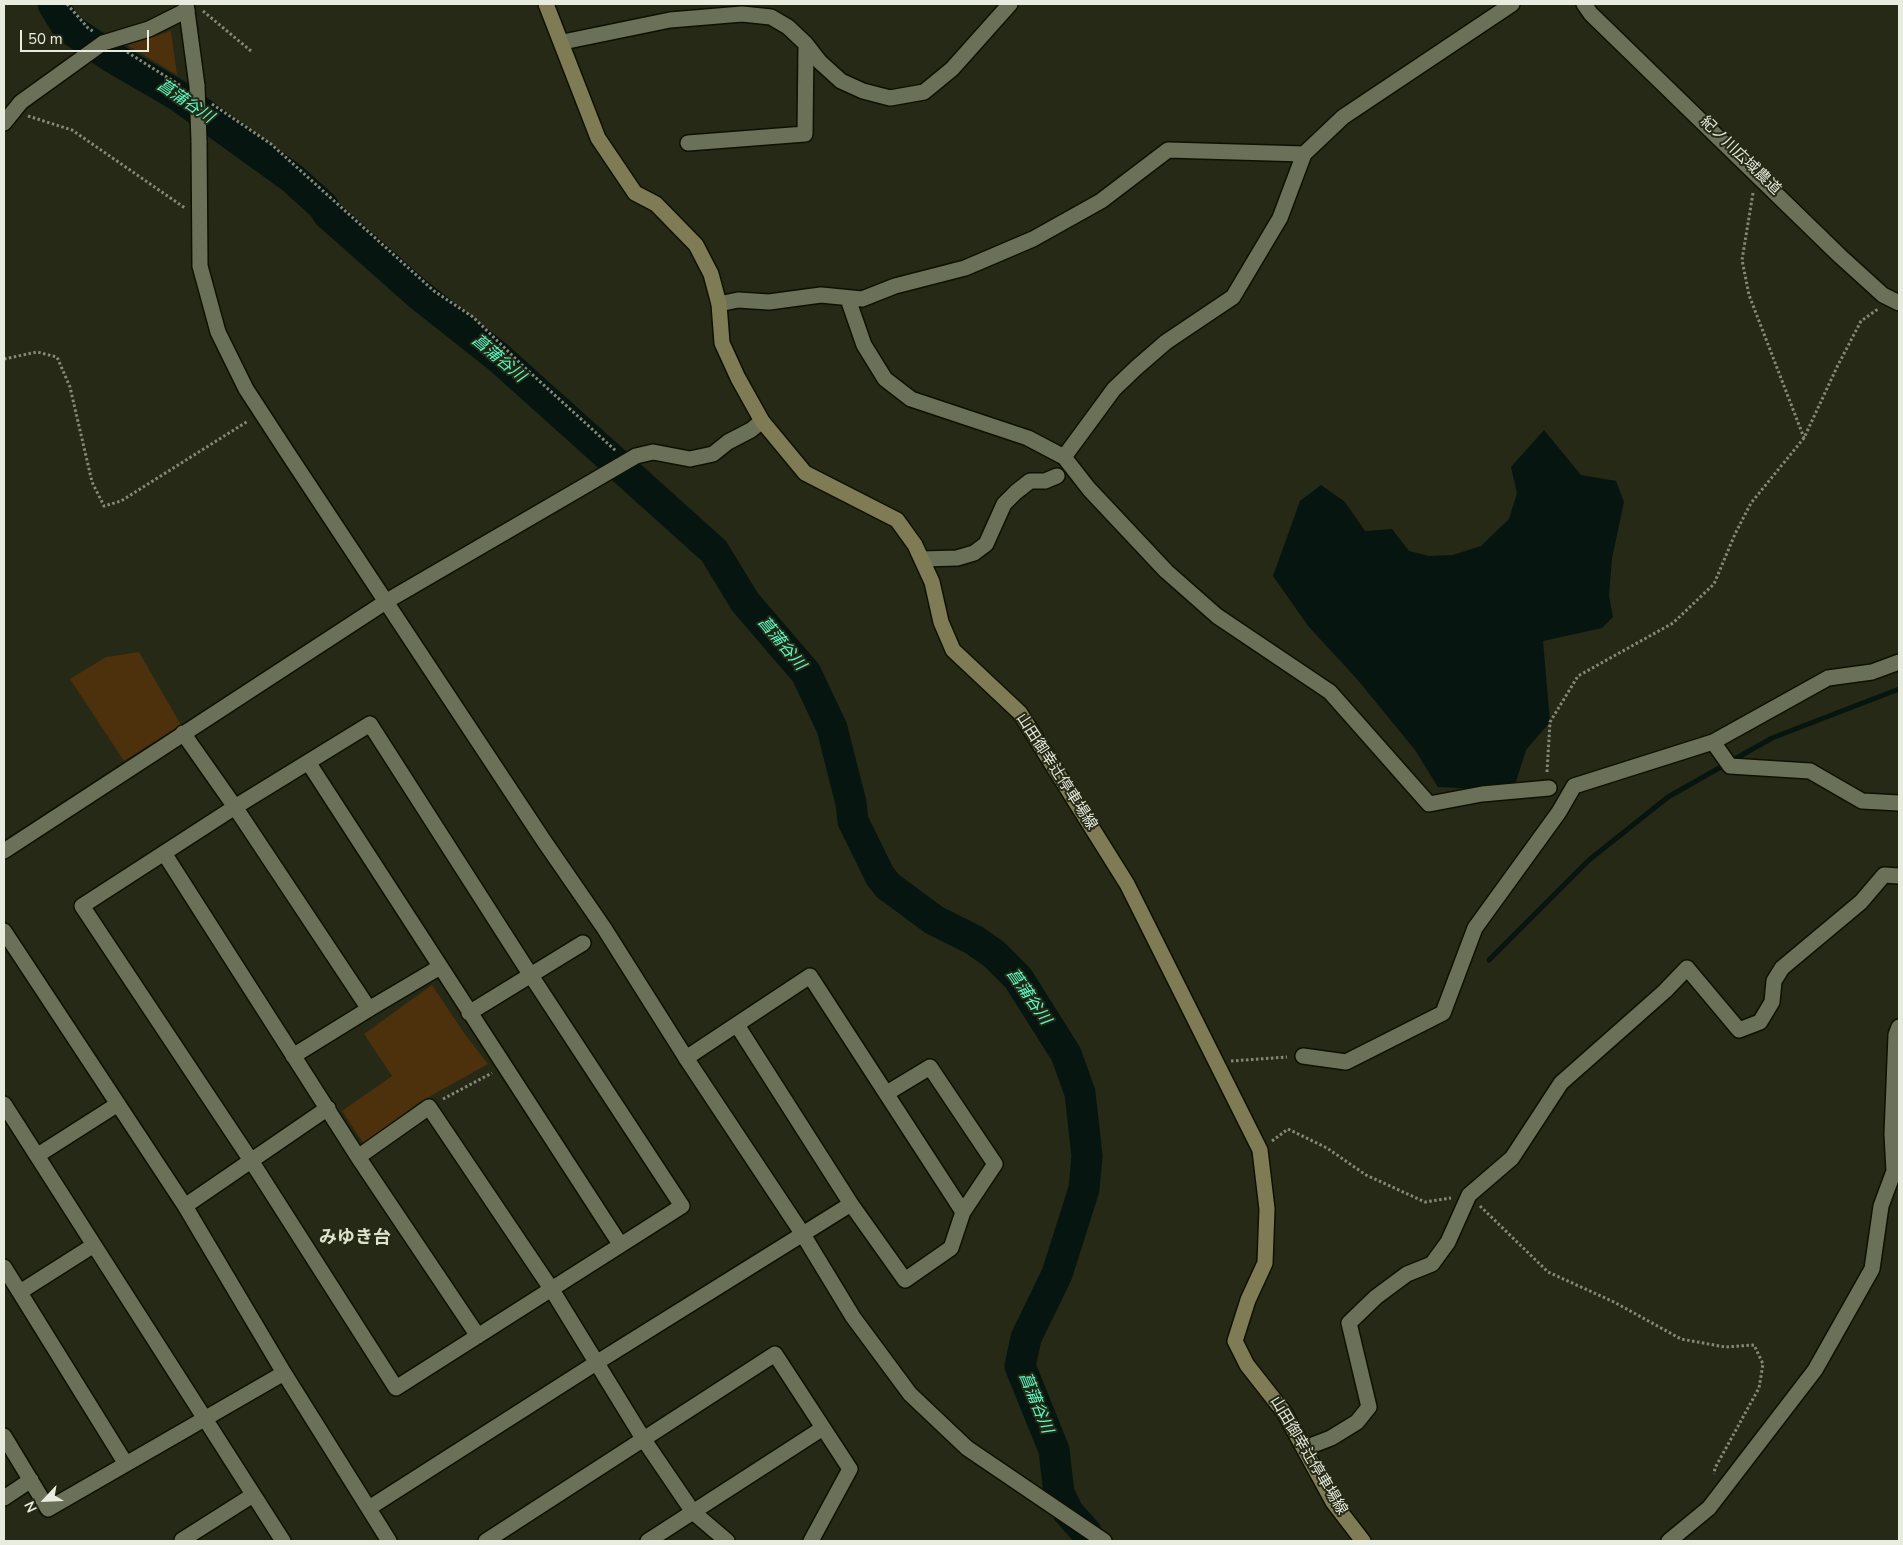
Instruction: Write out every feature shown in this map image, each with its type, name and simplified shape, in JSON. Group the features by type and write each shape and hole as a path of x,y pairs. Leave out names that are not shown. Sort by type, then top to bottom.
{"main road":[{"name":"山田御幸辻停車場線","path":"546,4 598,138 635,193 656,204 696,245 711,274 719,304 722,343 738,378 762,421 805,473 897,520 915,545 932,582 941,622 953,650 1020,713 1127,884 1260,1150 1267,1209 1265,1263 1248,1300 1235,1341 1247,1365 1284,1412 1333,1502 1363,1541"}],"street":[{"path":"562,42 670,20 742,14 772,16 788,27 806,44 820,62 841,81 863,91 890,98 924,92 952,69 1010,4"},
{"path":"1064,457 1114,389 1136,368 1166,342 1233,296 1280,218 1304,154 1343,117 1512,4"},
{"name":"紀ノ川広域農道","path":"1584,4 1592,14 1840,256 1895,301"},
{"path":"8,117 21,102 106,42 149,29 187,7 191,87 199,141 200,266 218,332 246,389 544,841 604,928 686,1058 802,1233 853,1317 910,1394 968,1448 1104,1541"},
{"path":"688,143 805,134 806,44"},
{"path":"719,304 738,300 769,302 821,295 862,299 895,286 965,268 1033,239 1100,201 1168,150 1304,154"},
{"path":"848,299 864,344 885,379 911,399 1028,438 1064,457 1090,489 1181,584 1218,616 1330,692 1429,804 1482,794 1549,788"},
{"path":"4,851 387,601 567,495 636,456 653,452 690,460 713,454 728,442 751,430 762,421"},
{"path":"922,559 958,558 974,552 986,544 1004,504 1016,492 1030,481 1045,481 1057,476"},
{"path":"1304,1056 1346,1062 1443,1013 1475,928 1559,812 1574,786 1714,742 1828,678 1872,672 1899,662"},
{"path":"370,724 530,974 682,1206 396,1388 252,1162 82,906 235,807 370,724"},
{"path":"183,733 235,807 369,1009"},
{"path":"1714,742 1730,766 1810,771 1862,801 1899,803"},
{"path":"308,762 620,1244"},
{"path":"164,853 328,1108 358,1158 478,1336"},
{"path":"1304,1448 1332,1438 1357,1422 1369,1407 1349,1323 1376,1297 1407,1274 1432,1264 1448,1242 1469,1196 1512,1158 1561,1083 1687,968 1739,1030 1760,1022 1772,1002 1774,981 1782,968 1861,902 1884,875 1899,876"},
{"path":"6,938 185,1206 284,1373 389,1541"},
{"path":"469,1013 583,943"},
{"path":"293,1056 440,968"},
{"path":"686,1058 810,976 963,1212"},
{"path":"737,1025 851,1204 905,1280 950,1248 963,1212 995,1164 930,1066 887,1093"},
{"path":"1669,1541 1709,1508 1815,1370 1872,1268 1881,1206 1894,1171 1892,1134 1896,1035 1899,1027"},
{"path":"4,1104 283,1541"},
{"path":"38,1155 118,1104"},
{"path":"358,1158 429,1107 552,1290 644,1440 693,1512 727,1541"},
{"path":"185,1206 252,1162 328,1108"},
{"path":"369,1508 596,1362 851,1204"},
{"path":"20,1292 94,1245"},
{"path":"4,1268 126,1464"},
{"path":"486,1541 775,1354 850,1469 811,1541"},
{"path":"4,1436 48,1509 284,1373"},
{"path":"648,1541 823,1428"},
{"path":"4,1498 31,1480"},
{"path":"183,1541 253,1495"}],"path":[{"path":"67,4 88,28 106,42 191,87"},
{"path":"187,7 206,12 251,51"},
{"path":"208,102 270,144 314,180 434,291 473,316 524,367 616,452"},
{"path":"8,117 72,130 199,218"},
{"path":"1757,173 1742,260 1749,295 1804,438"},
{"path":"1549,788 1546,764 1550,722 1578,676 1673,623 1714,584 1735,534 1751,503 1804,438 1861,321 1895,301"},
{"path":"4,358 37,352 57,357 70,388 92,482 104,506 121,501 261,412"},
{"path":"1216,1062 1304,1056"},
{"path":"429,1107 504,1066"},
{"path":"1260,1150 1288,1129 1328,1148 1366,1174 1425,1202 1469,1196 1548,1272 1614,1302 1681,1339 1725,1347 1754,1345 1763,1364 1759,1388 1715,1468 1713,1476"}],"shaded area":[{"path":"171,31 177,75 127,45"},
{"path":"1544,430 1581,475 1616,481 1624,502 1612,558 1609,596 1613,617 1602,628 1543,641 1550,722 1526,750 1513,791 1438,787 1415,750 1357,679 1309,627 1273,576 1300,501 1321,485 1345,502 1365,531 1392,529 1409,551 1429,556 1453,555 1481,546 1509,519 1517,493 1511,467"},
{"path":"139,652 181,725 124,761 70,679 106,657"},
{"path":"432,985 464,1033 488,1064 418,1103 364,1144 342,1111 392,1076 364,1034"}],"waterway":[{"name":"菖蒲谷川","path":"53,4 67,27 110,56 177,95 292,178 323,206 328,214 417,293 498,357 714,551 745,602 806,673 832,728 851,803 853,821 880,876 888,886 934,920 974,940 994,954 1018,978 1066,1054 1080,1093 1087,1156 1084,1189 1057,1274 1026,1338 1020,1366 1054,1450 1059,1493 1068,1512 1086,1532 1091,1541"},
{"path":"1489,960 1589,860 1668,797 1772,738 1899,689"}],"district":[{"name":"みゆき台","path":"355,1239"}]}
